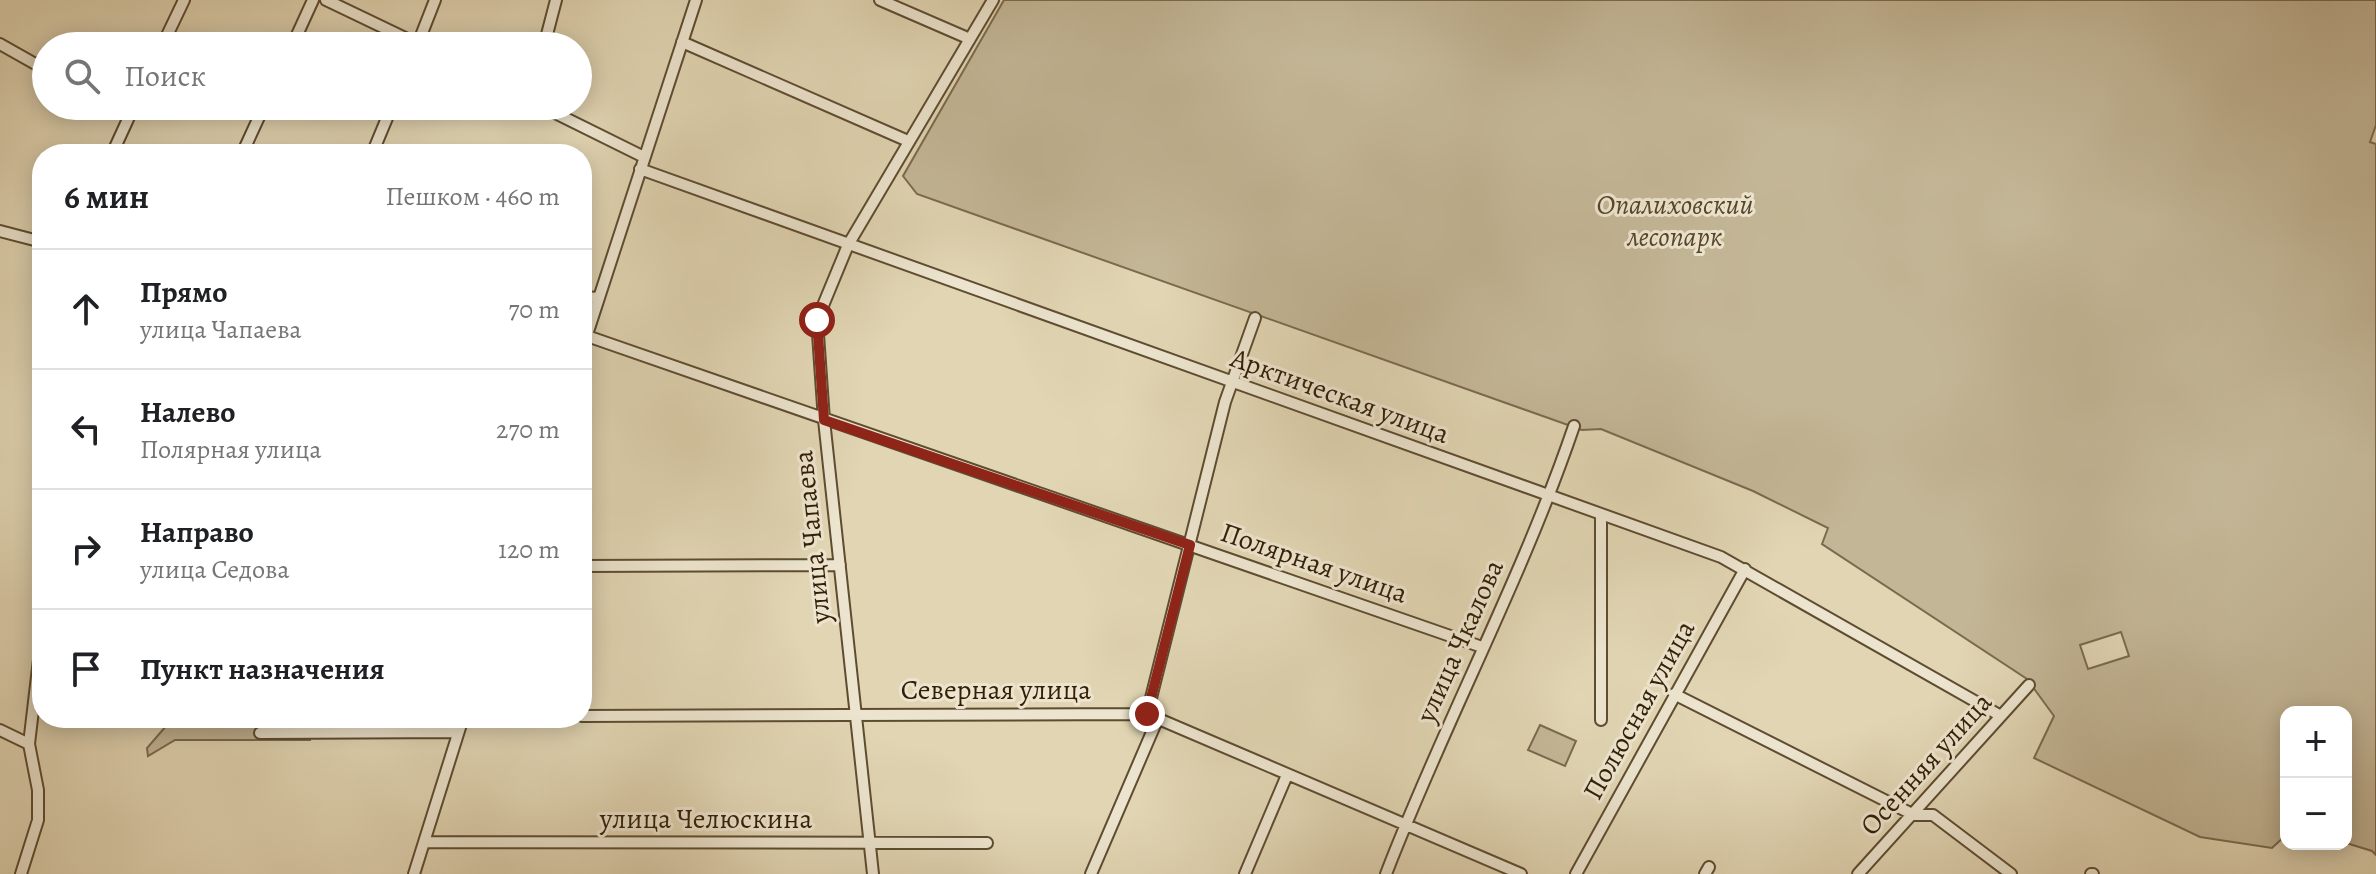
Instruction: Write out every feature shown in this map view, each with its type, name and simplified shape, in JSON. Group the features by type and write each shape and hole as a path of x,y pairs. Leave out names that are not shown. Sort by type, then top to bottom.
{"street":[{"path":"169,32 184,0"},
{"path":"298,32 313,0"},
{"path":"326,0 392,32"},
{"path":"424,32 435,0"},
{"path":"548,32 556,0"},
{"path":"592,320 696,0"},
{"path":"880,0 970,39"},
{"name":"улица Чапаева","path":"873,874 824,420 817,320 848,245 993,0"},
{"path":"682,42 908,141"},
{"path":"0,44 32,62"},
{"path":"117,144 127,120"},
{"path":"247,144 258,120"},
{"path":"376,144 386,120"},
{"path":"569,120 644,157"},
{"name":"Арктическая улица","path":"640,169 1550,498 1695,547 1745,569 2001,716"},
{"path":"0,231 32,239"},
{"path":"592,298 599,298"},
{"path":"1091,874 1152,716 1190,545 1232,383 1255,318"},
{"name":"Полярная улица","path":"592,338 1482,647"},
{"name":"улица Чкалова","path":"1386,874 1482,647 1550,498 1574,426"},
{"path":"1601,515 1601,720"},
{"path":"592,566 840,565"},
{"name":"Полюсная улица","path":"1576,874 1745,569"},
{"name":"Осенняя улица","path":"1858,874 2029,685"},
{"path":"1674,694 1914,815 1933,815 2011,874"},
{"name":"Северная улица","path":"592,716 1152,716 1405,827 1521,874"},
{"path":"21,874 38,820 38,790 29,744 32,719"},
{"path":"414,874 459,728"},
{"path":"0,730 29,744"},
{"path":"260,733 458,732"},
{"path":"1245,874 1287,775"},
{"name":"улица Челюскина","path":"424,842 987,843"}],"green space":[{"name":"Опалиховский лесопарк","path":"1004,0 2376,0 2376,125 2370,142 2376,144 2376,855 2352,845 2352,706 2280,706 2280,841 2272,848 2200,837 2034,758 2054,716 2027,679 1822,544 1828,528 1753,491 1601,429 1582,430 917,194 903,176","holes":["2121,632 2129,656 2088,669 2080,645"]},
{"path":"1540,725 1576,741 1565,766 1528,750"},
{"path":"164,728 310,728 310,740 175,740 148,756 147,748"}],"route":[{"path":"817,320 824,420 1190,545 1147,714"}]}
